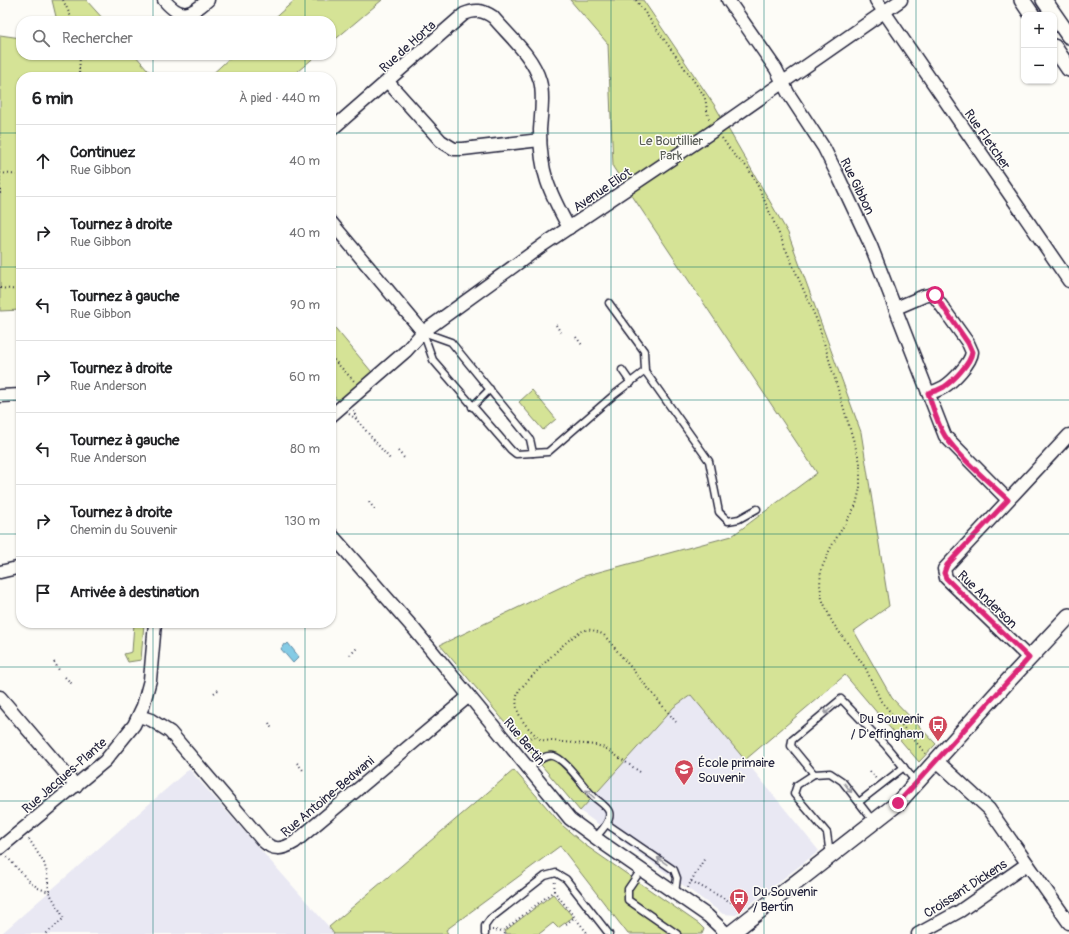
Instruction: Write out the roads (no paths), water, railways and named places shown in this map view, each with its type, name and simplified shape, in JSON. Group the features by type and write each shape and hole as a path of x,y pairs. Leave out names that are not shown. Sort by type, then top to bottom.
{"street":[{"path":"164,0 172,9 180,14 196,11 208,0"},
{"name":"Rue Gibbon","path":"728,0 776,69 788,93 824,148 845,190 871,246 945,436 1008,500"},
{"name":"Rue Fletcher","path":"876,0 1069,281"},
{"name":"Avenue Eliot","path":"336,412 406,351 423,332 569,228 901,0"},
{"path":"1022,0 1030,12"},
{"path":"1044,0 1069,36"},
{"name":"Rue de Horta","path":"336,126 388,82 464,14 478,10 486,13 493,17 526,55 537,72 541,82 540,140 542,168 547,185 556,205 569,228"},
{"path":"1055,48 1069,69"},
{"path":"388,82 441,141 454,149 540,140"},
{"path":"336,228 423,332"},
{"path":"896,308 924,296 933,294 964,337 972,352 970,361 944,387 928,393"},
{"path":"0,396 16,395"},
{"name":"Rue Anderson","path":"1029,658 946,578 944,573 947,565 1069,435"},
{"name":"Rue Bertin","path":"336,540 469,696 570,819 708,916 726,934"},
{"path":"0,572 16,568"},
{"path":"730,934 898,803 916,782 932,757 1069,616"},
{"name":"Rue Jacques-Plante","path":"4,852 110,756 122,742 139,716 150,680 155,628"},
{"name":"Rue Antoine-Bedwani","path":"139,716 151,720 170,732 262,840 269,847 278,849 286,848 295,842 469,696"},
{"path":"0,697 76,786"},
{"path":"932,757 986,805 1069,924"},
{"name":"Croissant Dickens","path":"918,934 960,911 1027,864"}],"lane":[{"path":"609,303 644,351 645,371 709,461 718,512 728,521 739,520 757,509"},
{"path":"423,332 451,342 490,389 501,406 530,439 533,453"},
{"path":"423,332 433,360 472,407 516,454 548,452 615,394 645,371"},
{"path":"622,370 630,383"},
{"path":"472,407 490,389"},
{"path":"814,774 791,746 792,740 841,699 916,782"},
{"path":"529,768 545,757 553,756 561,760 584,788 606,807 609,812 607,824 595,838"},
{"path":"859,802 904,767"},
{"path":"830,857 827,833 794,794 797,785 814,774 830,772 842,781 874,822"},
{"path":"607,824 674,870 676,878 675,893"},
{"path":"641,870 628,889 628,900 676,934"},
{"path":"485,934 485,926 490,919 545,876 556,873 562,875 566,879 609,934"}],"water":[{"path":"288,643 299,657 293,663 281,649 284,644 286,645"}],"place":[{"name":"Du Souvenir / D'effingham","path":"938,742"},
{"name":"École primaire Souvenir","path":"684,786"},
{"name":"Du Souvenir / Bertin","path":"739,915"}],"park label":[{"name":"Le Boutillier Park","path":"671,148"}]}
